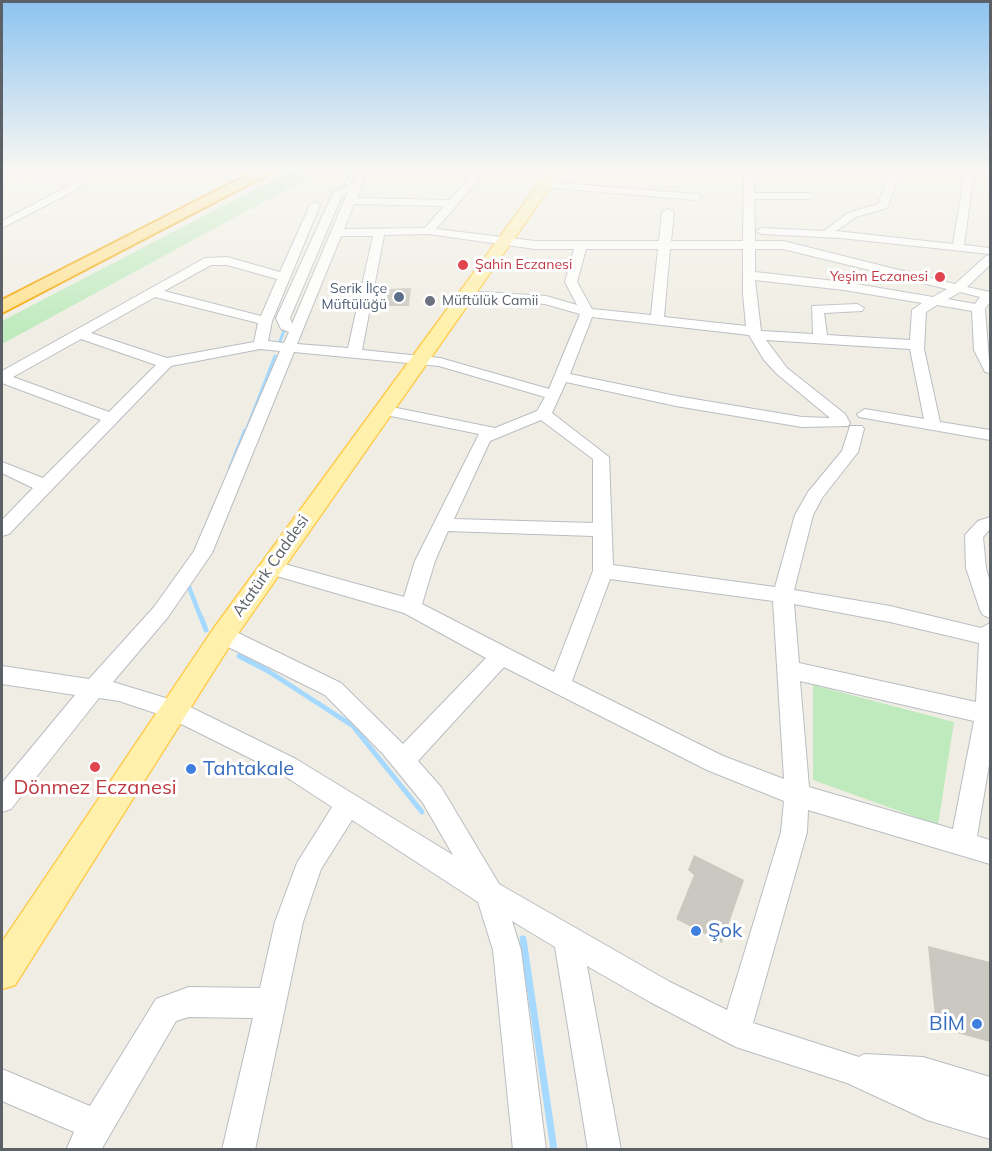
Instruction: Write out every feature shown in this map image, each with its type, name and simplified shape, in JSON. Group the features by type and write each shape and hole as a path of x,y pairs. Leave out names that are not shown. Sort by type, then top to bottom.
{"highway":[{"path":"2,294 146,224"},
{"path":"2,307 156,224"}],"main road":[{"name":"Atatürk Caddesi","path":"2,972 223,635 382,410 518,224"}],"street":[{"path":"260,345 266,321 307,224"},
{"path":"297,330 286,326 283,318 324,224"},
{"path":"2,801 95,687 161,612 203,553 341,224"},
{"path":"428,231 434,224"},
{"path":"657,322 667,224"},
{"path":"750,224 749,294 755,333 769,357 812,396 854,420"},
{"path":"828,234 839,224"},
{"path":"958,248 962,224"},
{"path":"337,233 379,234 428,231 505,242 581,245 664,244 750,236 828,234 990,251"},
{"path":"354,353 379,234"},
{"path":"750,236 989,296"},
{"path":"411,607 425,561 483,438 543,414 558,386 587,312 571,282 581,245"},
{"path":"933,426 917,345 919,310 957,289 990,260"},
{"path":"2,377 209,261 227,261 285,277"},
{"path":"749,275 792,282 844,286 978,308"},
{"path":"749,294 792,282"},
{"path":"151,292 266,321"},
{"path":"466,295 546,300 587,312 755,333 917,345"},
{"path":"989,296 978,308 981,350 990,369"},
{"path":"820,339 817,309 856,308"},
{"path":"78,333 166,363 260,345 354,353 420,359 558,386 676,401 802,422 854,420 933,426 990,435"},
{"path":"2,530 166,363"},
{"path":"2,377 112,418"},
{"path":"382,410 498,433"},
{"path":"543,414 601,457 603,571 560,685"},
{"path":"736,1030 794,832 797,795 783,595 804,515 814,496 850,452 854,420"},
{"path":"2,466 45,486"},
{"path":"989,602 976,568 974,535 984,525 990,523"},
{"path":"442,525 602,530"},
{"path":"270,567 411,607 501,656 715,763 797,795 963,842 990,852"},
{"path":"603,571 783,595 890,614 990,638"},
{"path":"963,842 989,714 990,631"},
{"path":"223,635 333,689 403,761 432,795 489,893 507,950 530,1149"},
{"path":"403,761 501,656"},
{"path":"787,669 989,714"},
{"path":"2,675 95,687 119,692 174,710 288,766 489,893 660,992 736,1030 851,1069 927,1104 990,1123"},
{"path":"238,1149 290,922 310,863 348,802"},
{"path":"568,939 605,1149"},
{"path":"2,1085 88,1137 166,1009 189,1002 272,1003"},
{"path":"851,1069 923,1073 990,1093"}],"green space":[{"path":"189,224 223,224 2,344 2,321"},
{"path":"813,685 954,722 938,825 813,780"}],"building":[{"name":"Serik İlçe Müftülüğü","path":"411,288 409,306 386,306 388,289"},
{"path":"694,855 744,880 722,943 676,919 694,875 688,870"},
{"path":"928,946 990,962 990,1042 936,1027"}],"waterway":[{"path":"278,346 286,326"},
{"path":"245,433 275,356"},
{"path":"230,469 245,431"},
{"path":"187,582 201,618"},
{"path":"201,617 206,630"},
{"path":"239,656 268,671 353,726 422,812"},
{"path":"523,939 554,1150"}],"place":[{"name":"Şahin Eczanesi","path":"463,265"},
{"name":"Yeşim Eczanesi","path":"940,277"},
{"name":"Serik İlçe Müftülüğü","path":"399,297"},
{"name":"Müftülük Camii","path":"430,301"},
{"name":"Dönmez Eczanesi","path":"95,767"},
{"name":"Tahtakale","path":"191,769"},
{"name":"Şok","path":"696,931"},
{"name":"BİM","path":"977,1024"}]}
